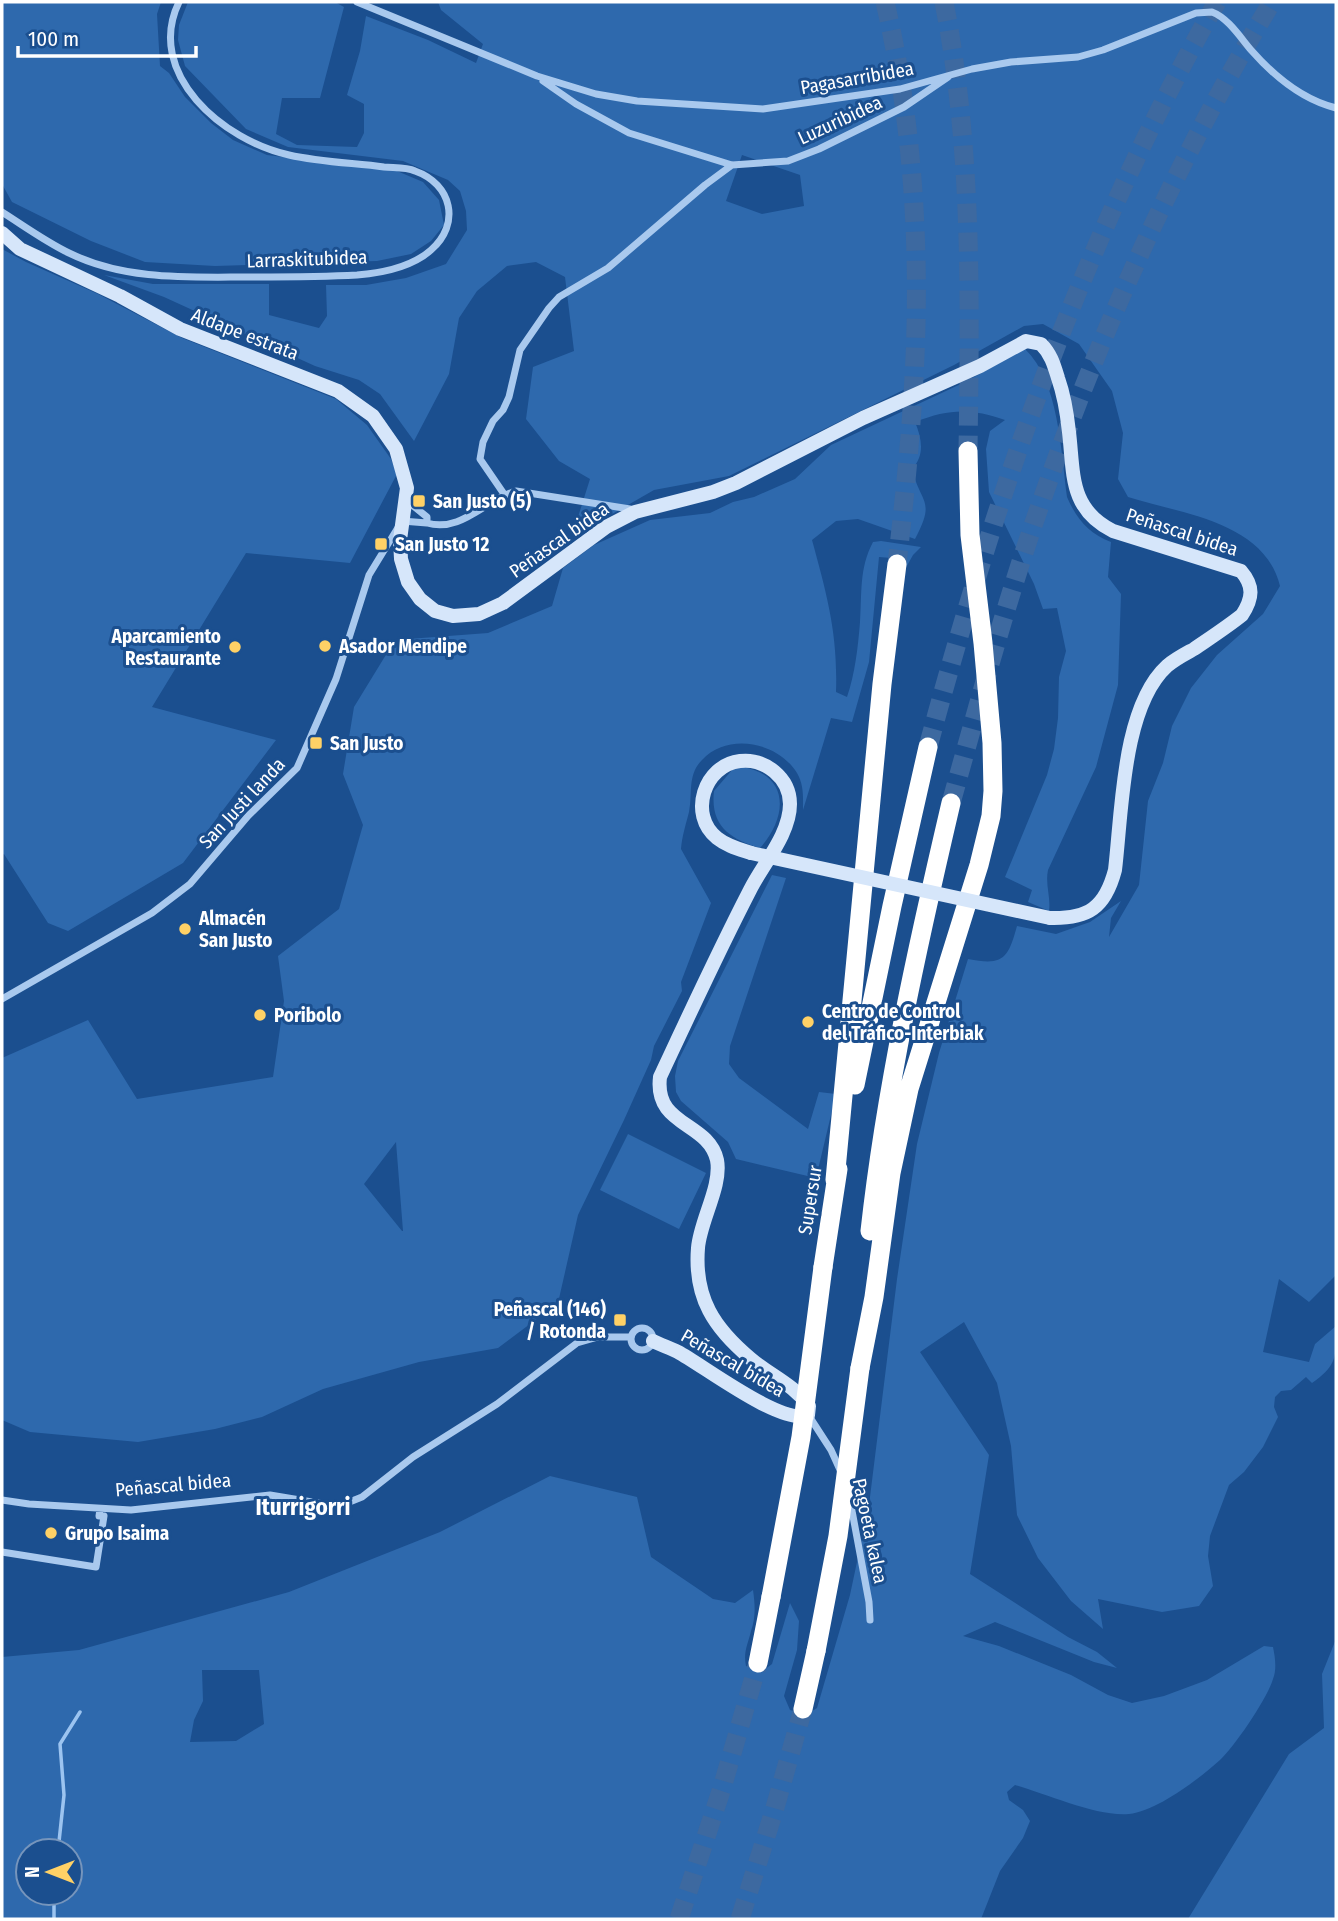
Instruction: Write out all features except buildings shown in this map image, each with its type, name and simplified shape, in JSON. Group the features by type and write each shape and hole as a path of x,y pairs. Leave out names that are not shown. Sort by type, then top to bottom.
{"highway":[{"path":"803,1709 838,1536 869,1296 891,1173 909,1089 987,838 993,792 992,743 970,534 968,451"},
{"path":"835,1180 882,684 897,564"},
{"name":"Supersur","path":"758,1663 801,1437 835,1180 928,747"},
{"path":"869,1296 875,1188 898,1052 951,803"}],"street":[{"name":"Larraskitubidea","path":"2,212 70,254 111,268 154,276 375,274 399,268 430,251 443,237 450,216 447,198 433,180 414,170 289,155 256,144 226,126 205,108 185,87 173,65 169,41 173,15 179,2"},
{"name":"Pagasarribidea","path":"357,2 537,76 617,99 763,109 877,93 1011,62 1077,57 1103,50 1196,13 1212,12 1231,26 1258,57 1293,88 1336,108"},
{"name":"Luzuribidea","path":"537,76 576,104 629,133 732,165 788,161 819,149 904,107 951,74"},
{"path":"504,494 480,459 483,442 509,397 520,350 531,331 559,298 608,268 732,165"},
{"name":"Aldape estrata","path":"2,233 20,249 120,296 180,329 237,354 313,380 338,391 357,404 373,416 396,449 407,488 402,521"},
{"name":"Peñascal bidea","path":"402,521 401,559 408,582 419,599 435,611 453,616 480,614 503,603 606,527 635,512 713,492 736,483 863,418 980,366 1026,341 1041,344 1053,360 1065,402 1074,485 1086,510 1113,531 1241,571 1251,585 1249,604 1242,615 1166,667 1145,697 1133,735 1127,767 1111,886 1095,908 1069,918 1050,918 751,853 730,846 716,837 707,826 702,812 708,781 729,763 761,763 781,777 790,803 783,831 726,938 660,1077 659,1095 668,1111 710,1144 717,1161 716,1176 699,1241 697,1276 704,1302 716,1321 752,1360 799,1391 809,1406 808,1415 800,1419 785,1415 711,1375 679,1352 653,1341"},
{"path":"402,521 438,526 456,522 504,494 516,491 635,512"},
{"path":"406,500 427,517 427,523"},
{"name":"San Justi landa","path":"2,999 152,913 190,884 248,816 298,768 336,679 369,575 402,521"},
{"path":"644,1328 650,1331 653,1341 646,1349 638,1349 632,1345 631,1337 637,1329 644,1328"},
{"name":"Peñascal bidea","path":"2,1500 100,1509 149,1509 270,1495 330,1505 356,1500 413,1457 497,1404 577,1343 598,1337 631,1337"},
{"name":"Pagoeta kalea","path":"808,1415 831,1450 842,1476 855,1528 870,1620"},
{"path":"2,1552 96,1567 104,1516 99,1516 100,1509"}],"shaded area":[{"path":"2,2 161,2 157,14 160,66 211,123 233,140 267,155 397,171 423,182 439,200 444,225 431,241 411,254 377,261 215,266 145,262 91,241 12,202 2,184"},
{"path":"188,2 335,2 344,7 320,98 282,98 276,134 297,145 357,147 364,133 364,104 347,95 360,51 366,16 428,40 476,63 483,44 441,10 438,2 1336,2 1336,1275 1309,1302 1279,1279 1263,1352 1309,1362 1315,1344 1336,1326 1334,1359 1327,1371 1312,1383 1306,1377 1291,1390 1281,1391 1275,1397 1274,1407 1278,1417 1263,1447 1244,1472 1229,1485 1210,1536 1208,1556 1213,1586 1199,1606 1162,1612 1098,1599 1103,1629 1071,1601 1038,1558 1017,1515 1011,1446 997,1383 964,1322 920,1352 989,1455 970,1574 1068,1637 1097,1652 1117,1668 1094,1662 995,1622 963,1636 999,1646 1071,1675 1108,1695 1132,1703 1164,1696 1207,1680 1264,1646 1273,1647 1275,1659 1270,1688 1234,1744 1211,1768 1165,1801 1140,1812 1116,1814 1087,1809 1015,1785 1007,1792 1009,1800 1023,1810 1030,1821 1023,1838 1000,1871 981,1919 2,1919 2,1657 79,1650 289,1592 440,1532 550,1476 637,1497 651,1557 713,1599 735,1603 753,1590 754,1616 745,1652 746,1666 764,1670 772,1664 790,1603 799,1621 797,1650 784,1696 790,1710 806,1715 817,1708 850,1595 869,1505 917,1144 939,1053 968,959 989,961 1002,958 1007,953 1017,926 1056,934 1090,922 1121,901 1111,918 1109,937 1139,885 1148,801 1163,763 1172,726 1191,688 1217,655 1263,614 1280,586 1271,564 1257,547 1239,534 1195,515 1128,497 1118,479 1123,433 1112,391 1079,344 1043,324 1024,326 954,365 729,476 654,490 607,517 578,517 590,479 559,461 526,419 533,367 574,351 565,277 536,262 507,266 477,291 459,318 449,374 414,441 380,394 359,380 315,366 164,297 104,275 153,284 269,284 269,315 319,328 327,316 326,285 366,285 406,278 446,264 467,230 466,211 460,191 448,180 403,161 288,147 246,129 185,66 178,40 179,25","holes":["742,155 800,175 804,206 762,214 726,201","202,1670 259,1670 264,1724 236,1741 190,1742 194,1720 203,1701"]},
{"path":"2,249 98,294 182,338 336,399 367,425 391,459 397,474 350,563 246,553 152,707 276,740 183,863 68,931 48,923 4,854 2,855"},
{"path":"1025,349 1036,363 1052,398 1067,497 1084,524 1096,535 1111,542 1108,577 1121,594 1118,685 1096,767 1048,870 1049,911 1028,902 1032,890 1005,877 1047,775 1058,718 1059,677 1066,651 1057,608 1043,609 1034,584 989,492 986,449 990,431 1005,420 981,413 949,412 915,422 921,452 912,469 926,509 915,539 858,519 836,521 812,540 833,633 836,692 847,697 857,651 863,571 873,542 921,547 903,573 904,559 879,557 869,662 852,722 831,718 803,810 802,787 797,773 789,762 765,748 752,744 725,746 702,760 694,772 681,849 711,903 681,982 682,991 654,1046 651,1060 578,1215 558,1303 498,1348 419,1362 323,1389 262,1417 215,1429 138,1442 30,1432 2,1420 2,1058 88,1020 137,1099 273,1077 284,1001 278,956 339,909 363,825 343,774 354,707 395,640 488,633 552,606 563,568 594,545 650,520 710,513 795,479 831,445 965,382","holes":["396,1142 403,1231 364,1184"]},
{"path":"743,767 770,779 780,800 775,824 760,848 731,835 724,829 715,813 714,791 732,770"},
{"path":"772,875 786,878 730,1046 729,1064 739,1078 808,1129 819,1092 836,1094 816,1178 736,1159 728,1142 681,1101 676,1092 678,1061"},
{"path":"628,1134 706,1173 679,1229 600,1190"},
{"path":"1336,1639 1336,1919 1188,1919 1289,1754 1324,1728 1322,1674"}],"waterway":[{"path":"60,1837 64,1795 60,1744 80,1712"},
{"path":"54,1907 54,1919"}],"tunnel":[{"path":"885,2 908,134 916,268 912,409 897,564"},
{"path":"944,2 960,113 968,225 968,451"},
{"path":"928,747 984,555 1049,365 1126,180 1217,2"},
{"path":"951,803 1013,586 1086,382 1171,188 1272,2"},
{"path":"679,1919 722,1788 758,1663"},
{"path":"740,1919 803,1709"}],"place":[{"name":"San Justo (5)","path":"419,501"},
{"name":"San Justo 12","path":"381,544"},
{"name":"Asador Mendipe","path":"325,646"},
{"name":"Aparcamiento Restaurante","path":"235,647"},
{"name":"San Justo","path":"316,743"},
{"name":"Almacén San Justo","path":"185,929"},
{"name":"Poribolo","path":"260,1015"},
{"name":"Centro de Control del Tráfico-Interbiak","path":"808,1022"},
{"name":"Peñascal (146) / Rotonda","path":"620,1320"},
{"name":"Grupo Isaima","path":"51,1533"}],"district":[{"name":"Iturrigorri","path":"303,1507"}]}
